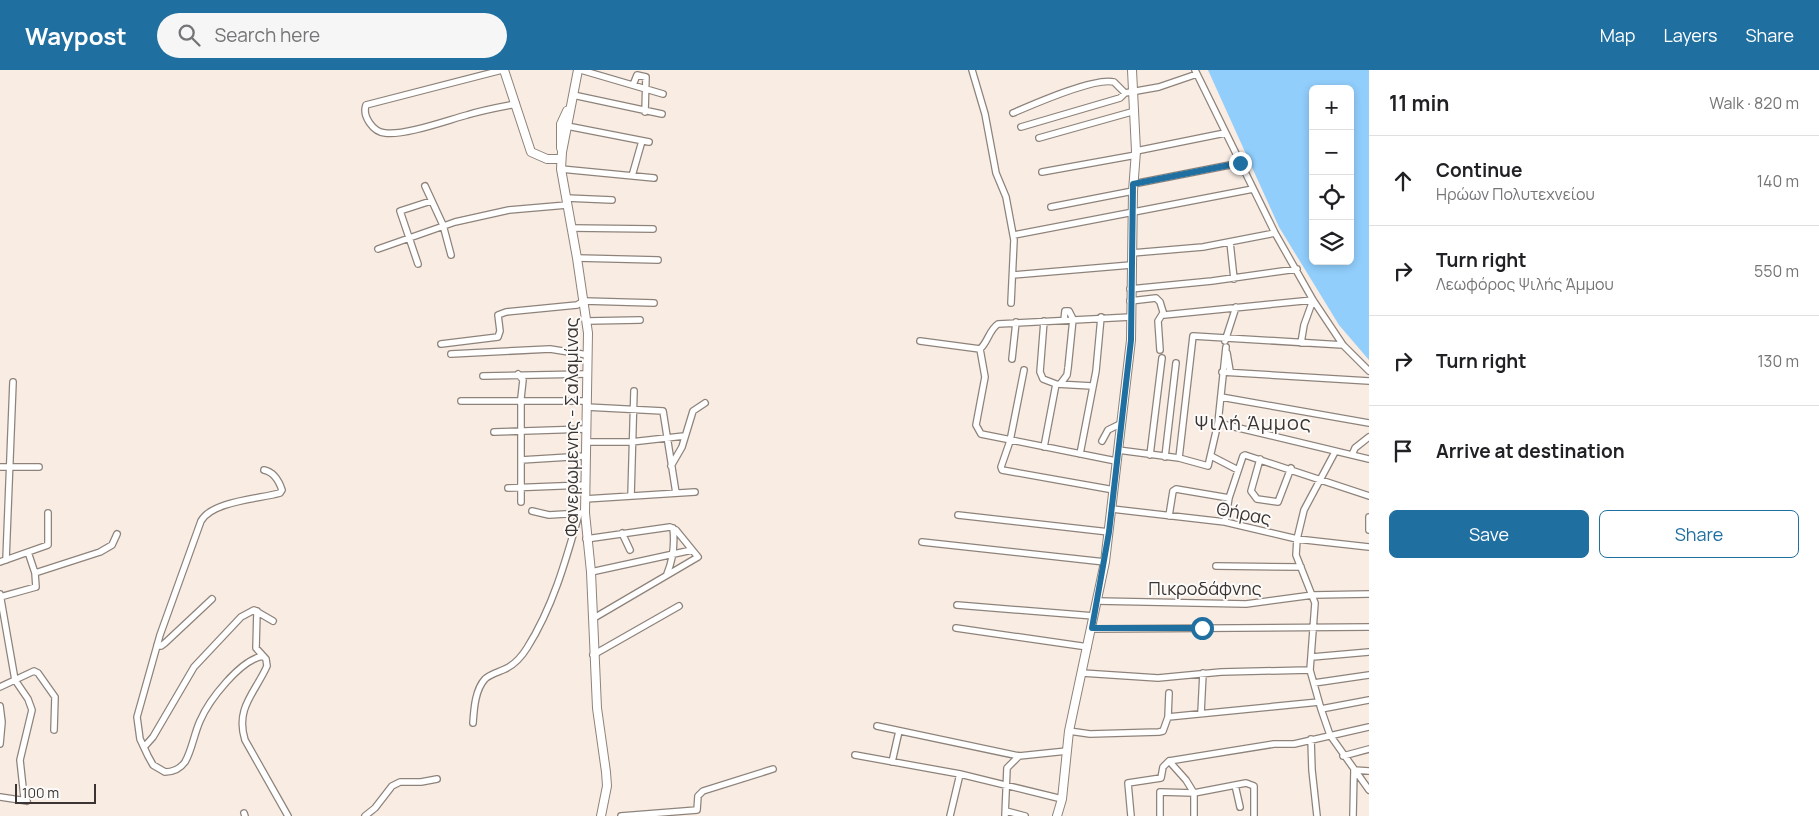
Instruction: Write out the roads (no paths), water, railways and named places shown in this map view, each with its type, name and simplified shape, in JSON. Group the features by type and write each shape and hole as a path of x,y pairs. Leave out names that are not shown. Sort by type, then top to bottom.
{"street":[{"path":"516,104 474,113 434,125 385,134 376,129 367,120 366,105 503,70 516,104 531,152 547,159 561,156 561,124 572,98 662,114"},
{"path":"580,70 663,94"},
{"name":"Φανερωμενης - Σαλαμίνας","path":"580,70 572,98 561,156 561,169 587,321 585,499 582,513 591,572 594,618 593,655 607,786 602,816"},
{"path":"972,70 985,114 996,173 1006,197 1014,236 1011,303"},
{"path":"1057,816 1062,800 1069,731 1105,562 1131,340 1132,213 1136,153 1132,70"},
{"path":"1021,127 1120,98 1125,92 1159,86 1196,72 1275,233 1313,300 1343,346 1369,371"},
{"path":"633,85 636,75 643,76 646,79 645,112"},
{"path":"1013,113 1062,93 1112,80 1125,92"},
{"path":"1039,138 1135,111"},
{"path":"567,126 649,142"},
{"path":"1042,172 1225,133"},
{"path":"632,176 642,141"},
{"path":"1051,207 1240,163"},
{"path":"561,169 654,178"},
{"path":"425,186 443,226 451,255"},
{"path":"1014,236 1253,189"},
{"path":"378,249 443,226 509,210 566,201 612,200"},
{"path":"418,264 400,210 431,201"},
{"path":"571,228 653,229"},
{"path":"1132,253 1184,250 1275,233"},
{"path":"1230,242 1234,279"},
{"path":"577,258 658,260"},
{"path":"1013,275 1131,265"},
{"path":"1130,289 1234,279 1297,269"},
{"path":"1130,301 1156,298 1160,302 1162,314 1158,321 1160,350"},
{"path":"1162,314 1313,300"},
{"path":"1301,343 1304,325 1313,300"},
{"path":"441,344 498,337 500,313 577,305 584,301 654,303"},
{"path":"1230,372 1225,337 1236,307"},
{"path":"920,341 980,349 986,344 995,325 1064,320 1064,314 1067,311 1073,319 1068,375 1059,383 1044,447"},
{"path":"1073,319 1131,317"},
{"path":"1080,454 1096,371 1101,318"},
{"path":"587,321 640,320"},
{"path":"1044,321 1040,372 1044,379 1059,383 1092,386"},
{"path":"1012,359 1016,322"},
{"path":"1179,458 1192,339 1195,335 1343,346"},
{"path":"1118,450 1179,458 1205,466 1209,464 1218,424 1226,347"},
{"path":"451,354 554,349 588,355"},
{"path":"980,349 985,382 977,430 981,434 1116,461"},
{"path":"1150,455 1162,358"},
{"path":"1165,457 1176,363"},
{"path":"1024,370 1010,441 1001,467 1002,470 1114,490"},
{"path":"1222,372 1369,381"},
{"path":"518,374 523,380 521,502"},
{"path":"483,376 587,374"},
{"path":"13,382 10,467 3,561 48,545 48,513"},
{"path":"631,496 631,442 634,391"},
{"path":"1221,397 1369,423"},
{"path":"461,401 586,404 633,410 663,411 676,493"},
{"path":"671,466 682,449 684,436 693,411 704,403"},
{"path":"1102,441 1108,430 1120,424"},
{"path":"1218,424 1369,459"},
{"path":"494,432 586,429"},
{"path":"586,442 631,442 684,436"},
{"path":"1352,455 1355,448 1369,437"},
{"path":"1335,452 1307,502 1297,539 1296,555 1316,610 1310,670 1320,709 1330,735 1343,756 1369,790"},
{"path":"1225,522 1238,470 1243,456 1248,455 1292,468 1369,496"},
{"path":"521,460 586,456"},
{"path":"1211,456 1238,470"},
{"path":"1260,458 1251,491 1257,499 1278,502 1292,468"},
{"path":"0,467 39,467"},
{"path":"263,656 250,659 214,699 200,720 185,762 178,769 169,772 161,771 153,765 138,733 137,717 157,645 203,518 217,508 280,493 282,490 277,478 269,471 264,470"},
{"path":"508,488 585,484"},
{"path":"1168,516 1173,491 1176,489 1230,498"},
{"path":"585,499 695,492"},
{"name":"Θήρας","path":"1112,509 1225,522 1297,539 1369,547"},
{"path":"473,723 479,689 485,680 507,668 519,658 550,605 555,587 569,555 582,513 549,515 532,511"},
{"path":"958,515 1109,532"},
{"path":"1369,517 1369,530"},
{"path":"586,540 662,527 673,528 698,557 594,618"},
{"path":"667,575 672,564 675,539 673,528"},
{"path":"622,533 630,550"},
{"path":"35,573 100,552 112,544 117,534"},
{"path":"922,542 1105,562"},
{"path":"591,572 692,550"},
{"path":"0,797 27,801 24,796 20,760 32,710 28,699 16,680 0,596 36,587 35,573 28,552"},
{"path":"1216,566 1301,567"},
{"name":"Πικροδάφνης","path":"1097,601 1246,604 1312,595 1369,594"},
{"path":"157,645 161,646 165,643 212,599"},
{"path":"957,605 1094,616"},
{"path":"593,655 679,606"},
{"path":"144,746 154,737 194,667 246,612 257,611 273,621"},
{"path":"257,611 256,644 267,666 248,700 242,715 242,728 245,740 288,816"},
{"path":"1092,628 1369,627"},
{"path":"956,628 1088,647"},
{"path":"1312,657 1369,652"},
{"path":"1082,673 1158,678 1203,673 1310,670"},
{"path":"0,687 34,672 38,673 55,697 54,730"},
{"path":"1200,713 1203,673"},
{"path":"1314,683 1369,676"},
{"path":"1069,731 1090,734 1163,731 1168,717 1169,693"},
{"path":"1320,709 1369,700"},
{"path":"1168,717 1319,702"},
{"path":"0,706 2,722 0,744"},
{"path":"877,726 1019,756 1067,751"},
{"path":"1131,816 1128,786 1132,781 1161,778 1163,767 1168,761 1311,739 1369,727"},
{"path":"892,762 899,731"},
{"path":"1311,739 1317,816"},
{"path":"1343,756 1369,749"},
{"path":"855,755 960,774 1062,800"},
{"path":"1019,756 1007,768 1006,813 1025,816"},
{"path":"1168,761 1186,780 1194,793 1194,816"},
{"path":"622,816 697,810 698,796 702,791 773,769"},
{"path":"1354,770 1369,771"},
{"path":"1353,816 1354,770"},
{"path":"950,816 960,774"},
{"path":"365,816 375,808 392,786 400,782 421,782 436,779"},
{"path":"1160,816 1160,792 1194,793 1246,783 1254,786 1254,816"},
{"path":"1235,786 1240,807"}],"water":[{"path":"1208,70 1369,70 1369,360 1339,325 1279,227"}],"district":[{"name":"Ψιλή Άμμος","path":"1253,422"}]}
